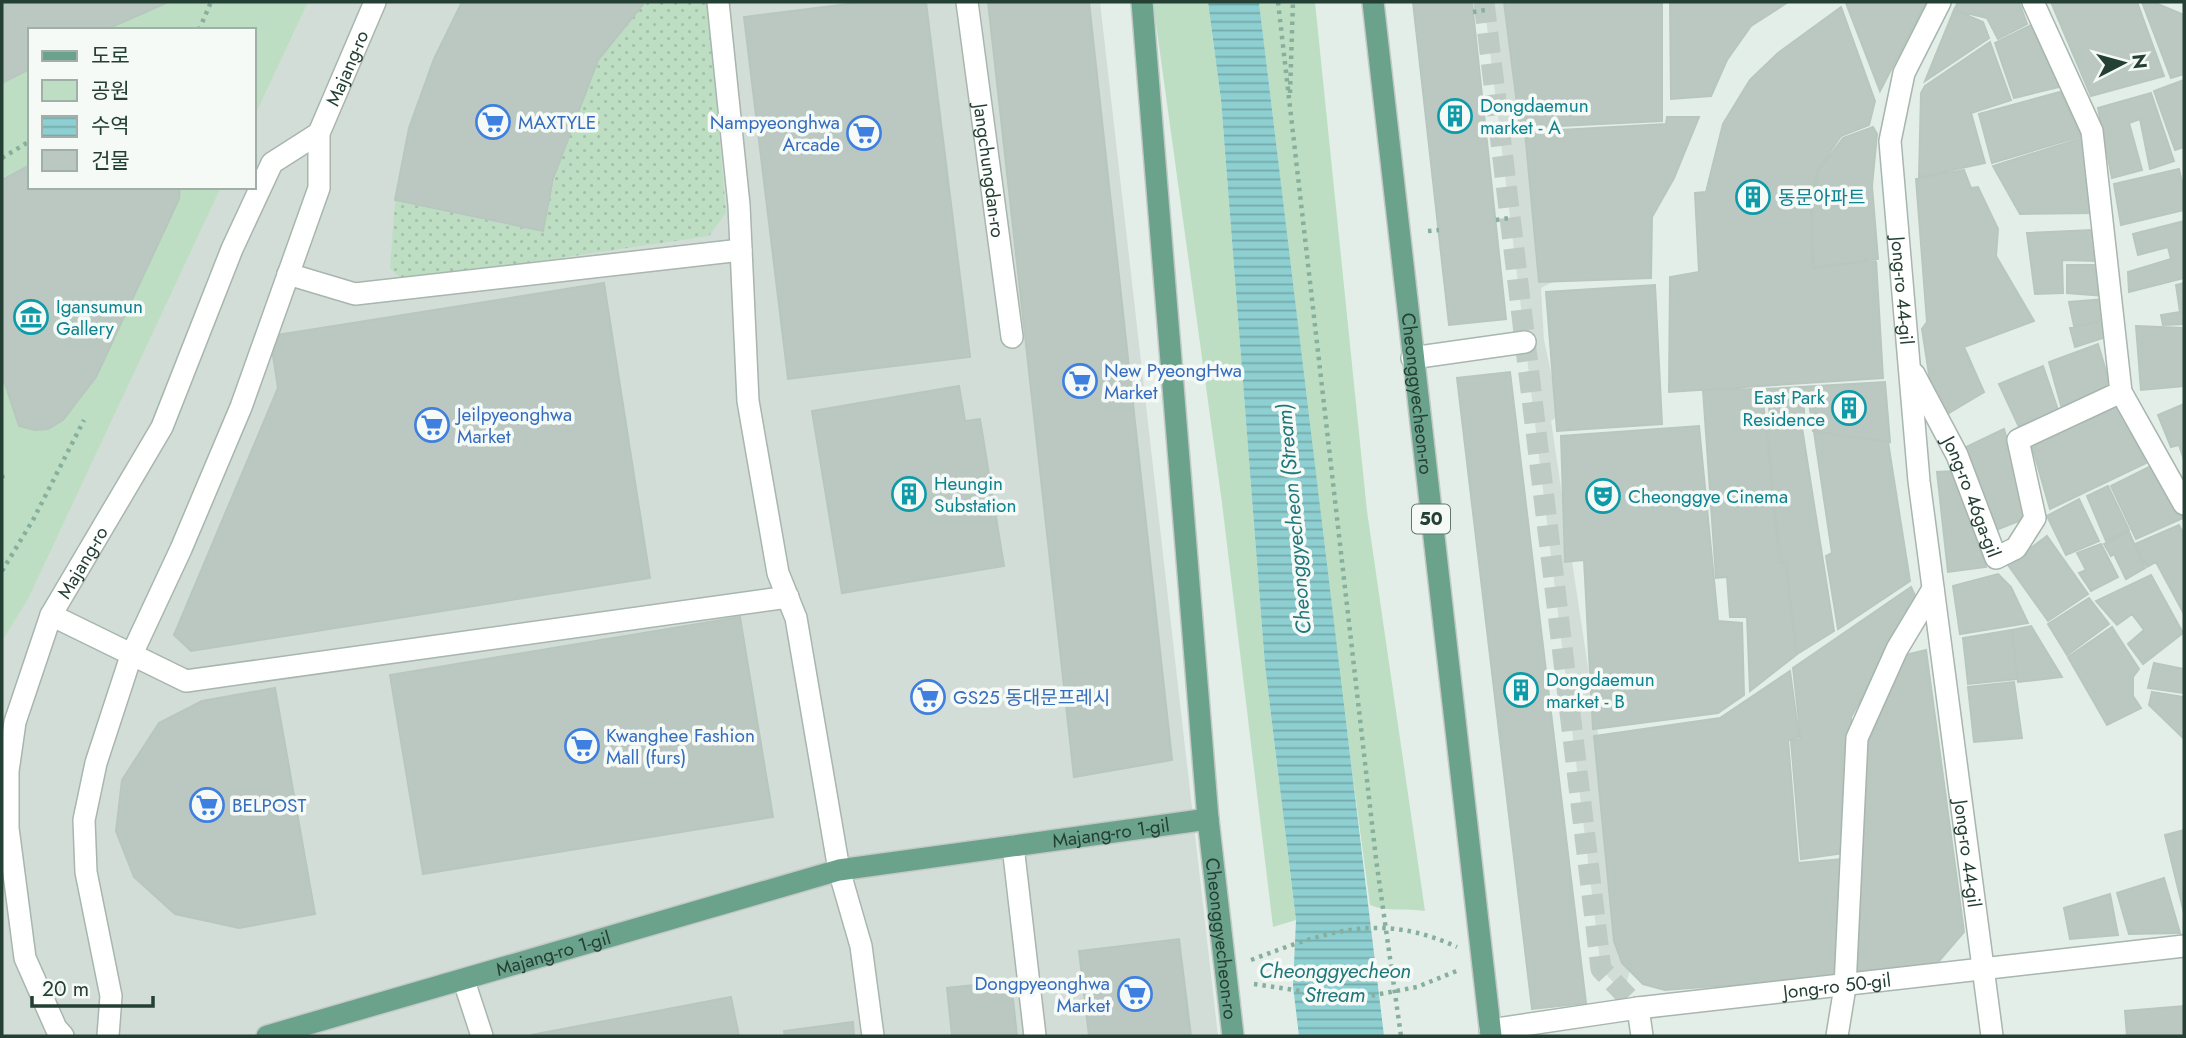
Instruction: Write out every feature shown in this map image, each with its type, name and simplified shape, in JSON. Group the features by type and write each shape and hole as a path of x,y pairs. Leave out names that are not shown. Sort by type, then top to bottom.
{"main road":[{"name":"Cheonggyecheon-ro","path":"1142,2 1208,819 1233,1036"},
{"name":"Cheonggyecheon-ro","path":"1373,2 1491,1033"},
{"name":"Majang-ro 1-gil","path":"267,1036 839,870 1208,819"}],"street":[{"name":"Majang-ro","path":"108,1036 111,996 86,872 84,820 96,763 131,656 181,549 241,407 319,188 319,133 375,2"},
{"path":"718,2 741,250 748,401 778,573 796,618 839,870 861,946 873,1036"},
{"name":"Jangchungdan-ro","path":"967,2 1012,337"},
{"name":"Jong-ro 44-gil","path":"1940,2 1904,72 1890,141 1919,481 1992,1036"},
{"path":"2033,2 2092,131 2121,392 2184,504"},
{"name":"Majang-ro","path":"62,1036 34,984 25,958 8,828 8,771 15,722 51,615 162,427 232,249 272,163 319,133"},
{"path":"288,274 355,294 741,250"},
{"path":"1412,358 1525,342"},
{"name":"Jong-ro 46ga-gil","path":"1909,365 1957,455 1996,558 2016,548 2035,518 2018,440 2121,392"},
{"path":"1838,1036 1845,987 1857,738 1897,649 1933,589"},
{"path":"51,615 186,681 788,597"},
{"path":"1013,846 1035,1036"},
{"name":"Jong-ro 50-gil","path":"1491,1033 1639,1008 1845,987 2184,946"},
{"path":"464,981 482,1036"},
{"path":"1639,1008 1642,1036"}],"path":[{"path":"200,28 211,2"},
{"path":"1278,2 1376,859 1401,1036"},
{"path":"1290,111 1293,2"},
{"path":"1473,12 1485,10"},
{"path":"2,158 28,142"},
{"path":"1496,220 1510,218"},
{"path":"2,571 33,520 84,420"},
{"path":"1251,960 1316,936 1356,928 1397,927 1418,931 1457,947"},
{"path":"1254,984 1354,999 1417,987 1459,970"}],"shaded area":[{"path":"2,2 1100,2 1218,1036 2,1036"},
{"path":"1484,2 1507,2 1516,59 1550,118 1566,275 1541,288 1544,340 1560,414 1551,421 1632,961 1624,994 1601,969"}],"green space":[{"path":"2,2 308,2 256,113 256,28 28,28 28,189 220,189 28,599 2,641"},
{"path":"647,2 708,2 726,213 709,236 403,281 390,268 395,201 543,232 566,140 591,76 625,22"},
{"path":"1153,2 1208,2 1221,100 1265,666 1296,920 1273,927 1222,503"},
{"path":"1259,2 1315,2 1367,511 1425,911 1370,905 1337,658"}],"water":[{"name":"Cheonggyecheon Stream","path":"1208,2 1259,2 1384,1036 1299,1036 1293,986 1296,920 1265,666 1221,100"}],"building":[{"path":"7,2 166,2 110,28 28,28 28,70 2,83 2,5"},
{"name":"MAXTYLE","path":"462,2 645,2 598,60 553,179 543,231 395,200 409,128 434,59"},
{"path":"864,2 926,2 970,357 788,379 744,17"},
{"name":"New PyeongHwa Market","path":"988,2 1089,2 1172,760 1074,777"},
{"name":"Dongdaemun market - A","path":"1413,2 1472,2 1506,319 1449,325"},
{"path":"1504,2 1662,2 1662,121 1520,128"},
{"path":"1670,2 1788,2 1751,26 1727,60 1711,96 1671,99"},
{"path":"1926,2 1880,91 1846,3"},
{"path":"1958,2 2019,2 2027,24 1998,39 1987,18 1954,10"},
{"path":"2051,2 2137,2 2164,76 2091,96"},
{"path":"2142,2 2153,2 2184,15 2184,74 2171,78"},
{"name":"동문아파트","path":"1841,7 1875,101 1869,125 1841,136 1818,169 1810,201 1812,268 1876,260 1883,378 1669,392 1670,277 1699,272 1695,193 1706,192 1723,124 1750,80 1778,53"},
{"path":"1954,10 1983,22 1989,38 1925,81"},
{"path":"2035,23 2063,86 2014,98 1995,43"},
{"path":"1990,42 2011,100 1971,113 1985,163 1919,177 1921,93 1925,86"},
{"path":"2184,80 2184,147 2175,150 2154,91"},
{"path":"2060,92 2082,136 1992,163 1979,114"},
{"path":"2151,93 2174,161 2150,169 2140,119 2129,123 2142,170 2112,178 2098,108"},
{"path":"1667,117 1699,117 1674,178 1652,217 1651,278 1539,282 1525,132 1666,124"},
{"path":"1873,127 1877,134 1872,186 1878,259 1814,267 1812,202 1819,170 1843,138"},
{"path":"2082,138 2096,213 2020,214 1993,166"},
{"path":"28,166 28,189 180,189 179,199 96,377 63,420 48,429 35,430 19,426 2,375 2,180"},
{"path":"2179,169 2184,191 2184,210 2121,225 2114,184"},
{"path":"1964,170 1971,188 1978,187 1998,229 1996,256 2034,321 1964,347 1984,392 1947,414 1930,381 1922,329 1927,322 1916,179"},
{"path":"2184,221 2184,278 2129,292 2128,272 2171,259 2168,247 2138,255 2133,234"},
{"path":"2092,230 2097,261 2062,260 2063,293 2035,294 2027,233"},
{"path":"2067,265 2099,265 2104,296 2067,293"},
{"path":"604,283 650,578 191,651 174,635 278,388 270,336"},
{"path":"2184,283 2184,324 2163,325 2161,315 2180,312 2176,285"},
{"path":"1655,285 1662,424 1557,431 1546,292"},
{"path":"2105,299 2106,320 2074,326 2069,302"},
{"path":"2106,320 2109,336 2075,347 2070,328"},
{"path":"2136,326 2184,328 2184,386 2141,390"},
{"path":"2098,344 2111,388 2062,409 2049,362"},
{"path":"2043,366 2058,410 2019,427 1999,384"},
{"name":"Dongdaemun market - B","path":"1510,372 1586,1003 1532,1009 1457,378"},
{"name":"East Park Residence","path":"1885,382 1890,442 1813,431 1809,402 1804,401 1804,415 1770,417 1767,389"},
{"name":"Heungin Substation","path":"959,386 965,421 980,419 1004,566 842,593 812,411"},
{"path":"1762,389 1779,563 1785,563 1796,655 1750,691 1747,617 1730,617 1727,577 1716,578 1703,390"},
{"path":"2116,402 2146,463 2050,509 2031,443"},
{"path":"2184,404 2184,460 2179,445 2171,447 2158,415"},
{"path":"1800,415 1834,631 1797,654 1786,562 1781,562 1766,417"},
{"path":"1699,426 1718,621 1742,623 1744,695 1718,713 1593,729 1584,560 1565,562 1561,436"},
{"path":"2004,429 2029,517 1989,533 1962,449"},
{"path":"1814,432 1888,442 1910,581 1838,629 1826,556 1832,553"},
{"path":"2153,465 2183,518 2136,539 2111,486"},
{"path":"1954,471 1986,567 1948,572 1937,472"},
{"path":"2108,486 2129,530 2106,541 2087,496"},
{"path":"2079,499 2099,541 2066,555 2047,516"},
{"path":"2179,525 2184,535 2184,614 2156,562 2147,567 2135,544"},
{"path":"2129,532 2145,568 2126,579 2114,554 2111,556 2104,544"},
{"path":"2047,536 2088,594 2048,621 2008,565"},
{"path":"2101,544 2118,577 2091,591 2079,573 2086,570 2077,553"},
{"path":"1998,574 2011,587 2028,623 1960,634 1953,586"},
{"path":"2151,575 2183,633 2143,664 2128,644 2144,630 2132,614 2117,625 2096,601"},
{"path":"1911,587 1917,600 1851,717 1849,780 1843,781 1846,822 1841,822 1845,853 1801,859 1791,741 1801,739 1793,668"},
{"path":"2089,598 2109,624 2067,655 2048,624"},
{"name":"Kwanghee Fashion Mall (furs)","path":"740,617 773,817 423,874 390,675"},
{"path":"2031,626 2062,677 2018,682 2012,630"},
{"path":"2112,627 2139,669 2133,677 2133,696 2141,708 2107,725 2068,657"},
{"path":"2012,630 2017,679 1968,684 1963,638"},
{"path":"1926,650 1964,932 1933,968 1857,975 1867,745 1905,655"},
{"path":"2154,663 2184,669 2184,693 2148,688"},
{"path":"1790,671 1799,737 1788,740 1798,863 1842,859 1838,977 1665,990 1643,984 1622,963 1614,941 1594,736 1720,718"},
{"path":"2014,682 2022,738 1974,742 1968,687"},
{"name":"BELPOST","path":"275,688 315,914 239,928 175,914 134,877 116,831 122,780 159,723 202,701"},
{"path":"2152,692 2184,697 2184,739 2149,705"},
{"path":"2184,830 2184,913 2165,835"},
{"path":"2164,878 2180,933 2129,934 2117,893"},
{"path":"2110,894 2118,935 2070,939 2064,908"},
{"name":"Dongpyeonghwa Market","path":"1179,939 1191,1036 1089,1036 1079,951"},
{"path":"1011,981 1017,1036 952,1036 947,988"},
{"path":"731,997 739,1036 531,1035"},
{"path":"2184,1006 2184,1036 2127,1036 2125,1011"},
{"path":"853,1022 854,1036 785,1036 784,1031"}],"tunnel":[{"path":"1484,2 1601,969 1638,1008"}],"place":[{"name":"Dongdaemun market - A","path":"1455,116"},
{"name":"MAXTYLE","path":"493,122"},
{"name":"Nampyeonghwa Arcade","path":"864,133"},
{"name":"동문아파트","path":"1753,197"},
{"name":"Igansumun Gallery","path":"31,317"},
{"name":"New PyeongHwa Market","path":"1080,381"},
{"name":"East Park Residence","path":"1849,408"},
{"name":"Jeilpyeonghwa Market","path":"432,425"},
{"name":"Heungin Substation","path":"909,494"},
{"name":"Cheonggye Cinema","path":"1603,496"},
{"name":"Dongdaemun market - B","path":"1521,690"},
{"name":"GS25 동대문프레시","path":"928,697"},
{"name":"Kwanghee Fashion Mall (furs)","path":"582,746"},
{"name":"BELPOST","path":"207,805"},
{"name":"Dongpyeonghwa Market","path":"1135,994"}],"water label":[{"name":"Cheonggyecheon (Stream)","path":"1294,519"}]}
